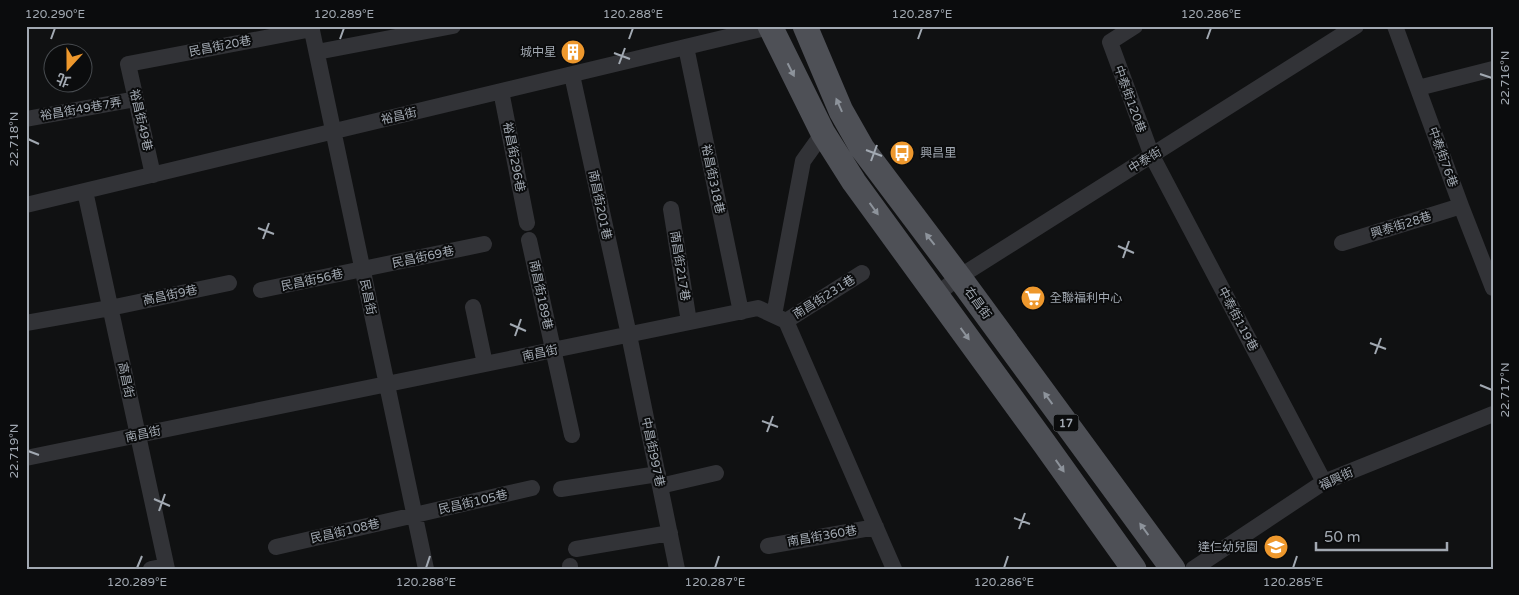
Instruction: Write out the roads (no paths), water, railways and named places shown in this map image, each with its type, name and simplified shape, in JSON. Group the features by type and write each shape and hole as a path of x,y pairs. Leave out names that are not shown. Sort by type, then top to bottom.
{"main road":[{"name":"17","path":"771,26 823,133 854,182 1134,569"},
{"name":"右昌街","path":"805,26 841,111 862,148 1173,569"}],"street":[{"path":"317,52 453,26"},
{"name":"裕昌街","path":"26,206 771,26"},
{"path":"1111,34 1135,26"},
{"name":"中泰街","path":"936,295 959,278 1356,26"},
{"name":"中泰街76巷","path":"1395,26 1493,288"},
{"name":"民昌街","path":"312,27 426,569"},
{"name":"民昌街20巷","path":"128,64 312,27"},
{"name":"中泰街120巷","path":"1111,34 1152,156"},
{"name":"裕昌街318巷","path":"686,47 741,312"},
{"name":"裕昌街49巷","path":"128,64 153,175"},
{"path":"1418,88 1493,69"},
{"name":"南昌街201巷","path":"572,74 629,335"},
{"name":"裕昌街296巷","path":"501,91 528,231"},
{"name":"裕昌街49巷7弄","path":"26,119 136,99"},
{"path":"823,133 803,161 780,318 894,569"},
{"name":"中泰街119巷","path":"1152,156 1324,482"},
{"name":"高昌街","path":"85,192 138,436 162,568"},
{"name":"興泰街28巷","path":"1342,243 1461,206"},
{"name":"南昌街217巷","path":"671,209 689,322"},
{"name":"南昌街189巷","path":"528,231 572,435"},
{"name":"民昌街69巷","path":"362,269 484,244"},
{"name":"民昌街56巷","path":"261,290 362,269"},
{"name":"南昌街231巷","path":"780,318 862,273"},
{"name":"高昌街9巷","path":"26,324 229,283"},
{"path":"473,307 485,364"},
{"name":"南昌街","path":"26,458 758,308 780,318"},
{"name":"中昌街997巷","path":"629,335 677,569"},
{"name":"福興街","path":"1192,569 1324,482 1493,414"},
{"path":"561,489 716,473"},
{"name":"民昌街105巷","path":"414,516 532,488"},
{"name":"民昌街108巷","path":"276,547 414,516"},
{"name":"南昌街360巷","path":"768,546 876,526"},
{"path":"576,549 670,533"}],"place":[{"name":"城中星","path":"573,52"},
{"name":"興昌里","path":"902,153"},
{"name":"全聯福利中心","path":"1033,298"},
{"name":"達仁幼兒園","path":"1276,547"}]}
